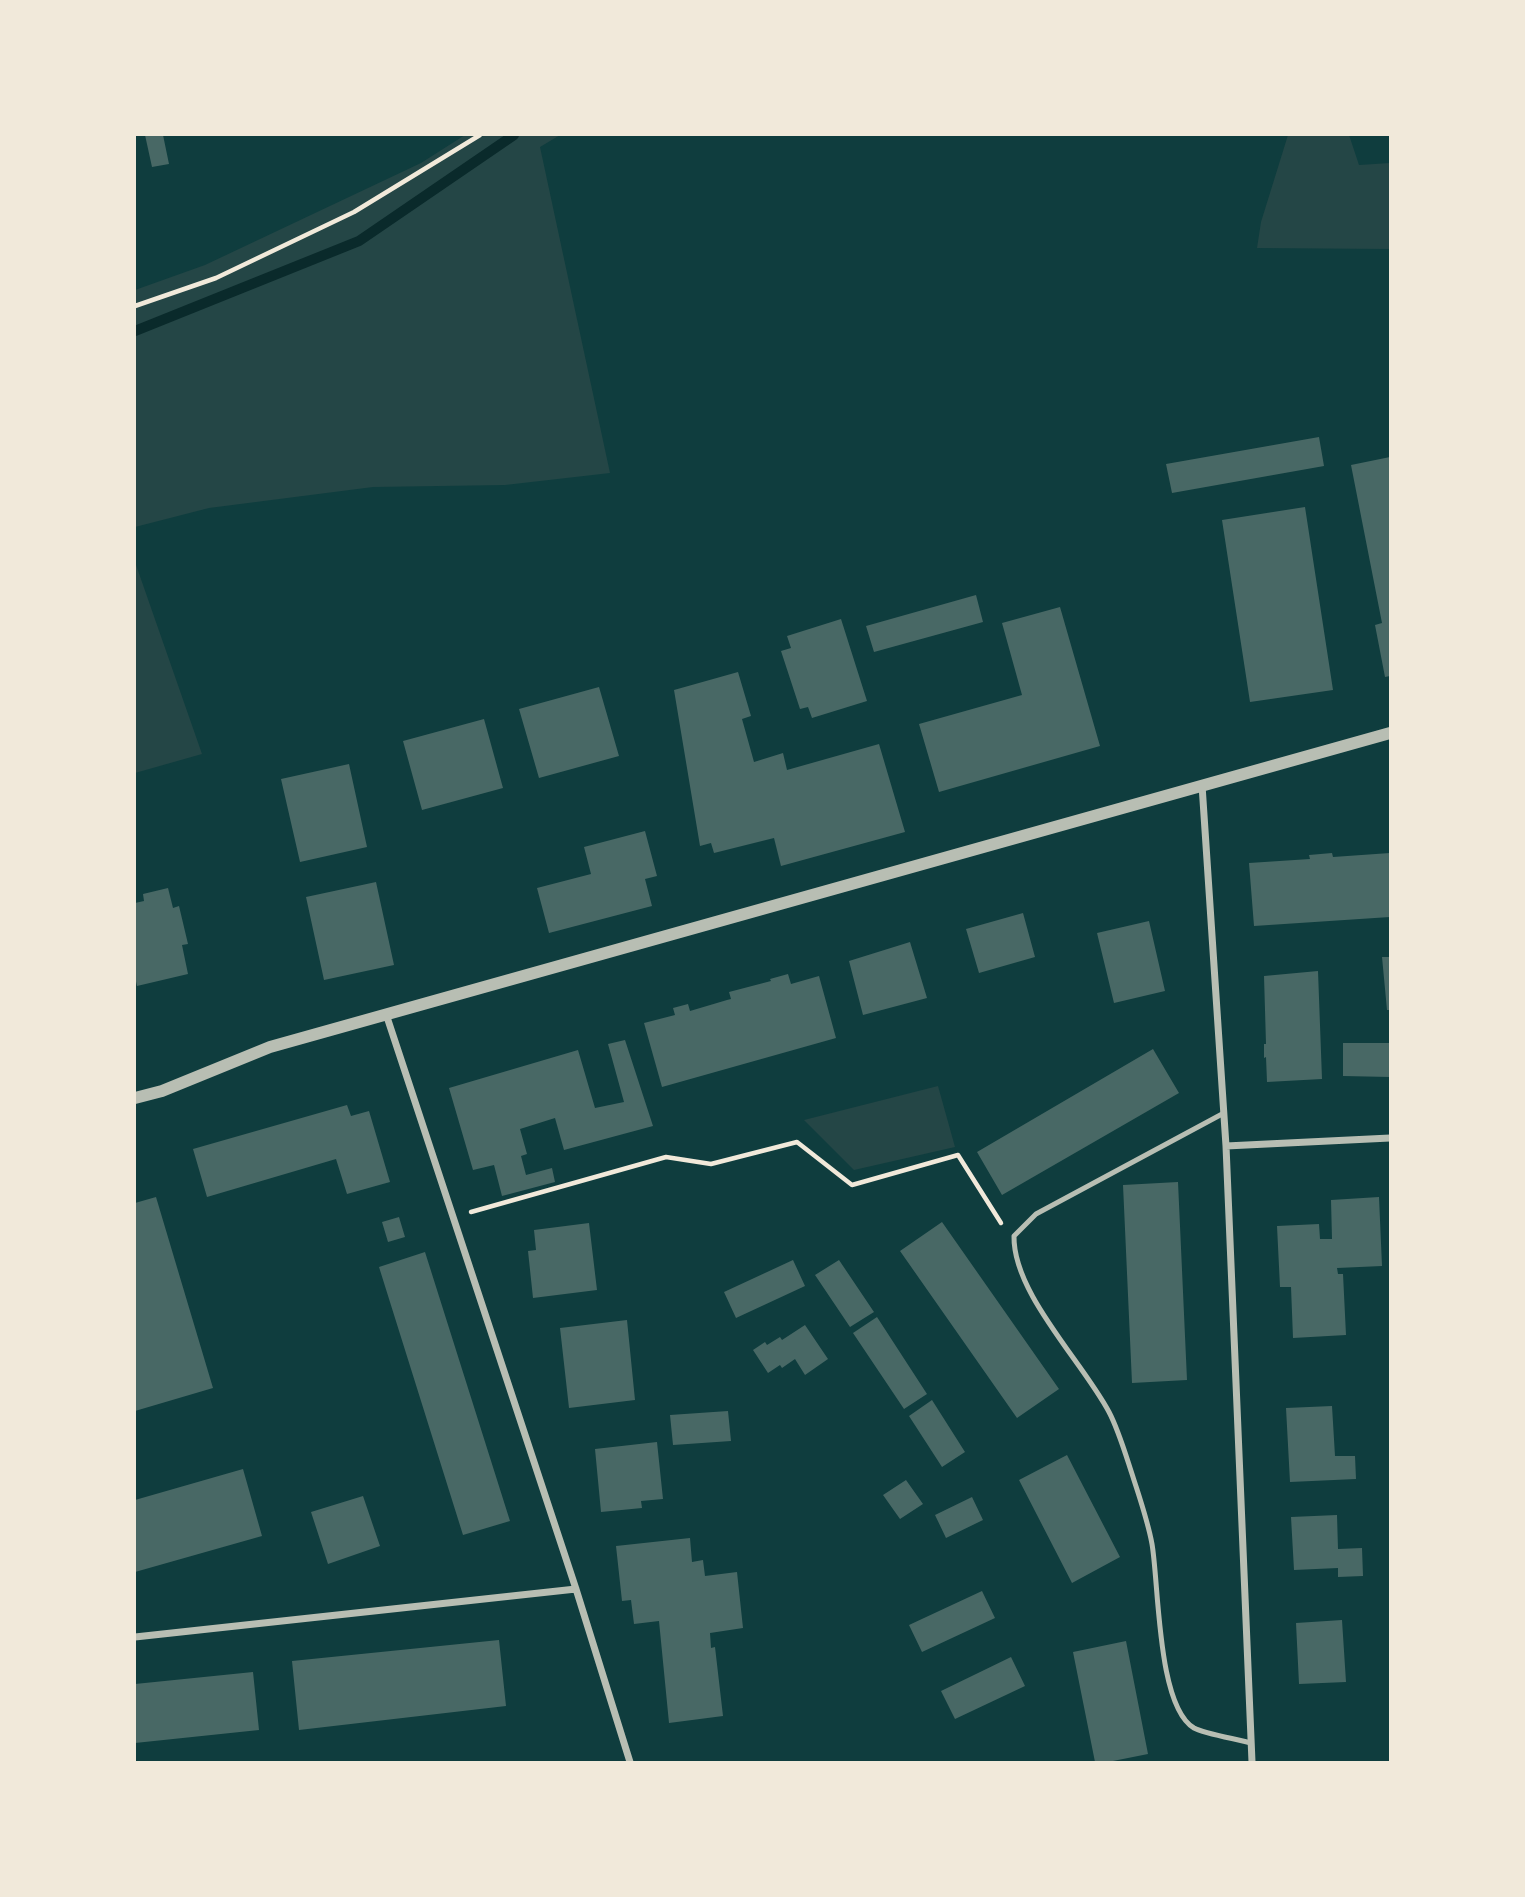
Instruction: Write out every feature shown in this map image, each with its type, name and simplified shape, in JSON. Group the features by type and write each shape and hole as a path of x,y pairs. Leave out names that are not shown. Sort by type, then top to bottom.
{"street":[{"path":"135,1098 162,1091 270,1046 1390,733"},
{"path":"1202,785 1226,1146 1252,1762"},
{"path":"386,1013 576,1589 630,1762"},
{"path":"1226,1146 1390,1138"},
{"path":"135,1637 576,1589"}],"lane":[{"path":"1224,1113 1036,1214 1014,1236 1014,1254 1023,1281 1110,1413 1152,1543 1164,1659 1170,1686 1181,1713 1194,1728 1251,1743"}],"path":[{"path":"135,306 216,278 354,212 480,135"},
{"path":"454,1217 666,1157 711,1164 797,1142 852,1185 958,1155 1000,1222 1014,1236"}],"shaded area":[{"path":"465,135 560,135 540,147 610,473 505,485 373,487 209,508 135,527 135,290 205,265 421,163"},
{"path":"1288,135 1349,135 1359,165 1390,163 1390,249 1257,248 1261,222"},
{"path":"135,562 202,754 135,773"},
{"path":"938,1086 955,1147 854,1170 804,1120"}],"building":[{"path":"145,135 163,135 169,164 152,167"},
{"path":"1319,437 1324,466 1172,493 1166,464"},
{"path":"1390,457 1390,676 1385,677 1375,625 1382,623 1351,465"},
{"path":"1305,507 1333,690 1250,702 1222,520"},
{"path":"976,595 983,622 874,652 866,626"},
{"path":"1060,607 1100,746 939,792 919,724 1022,695 1002,623"},
{"path":"841,619 867,701 812,718 808,707 800,709 781,651 791,648 787,636"},
{"path":"738,672 751,716 742,719 754,762 783,753 787,770 879,744 905,832 781,866 774,838 714,853 711,843 700,846 674,690"},
{"path":"599,687 619,756 539,778 519,709"},
{"path":"484,719 503,788 422,810 403,741"},
{"path":"349,764 367,847 300,862 281,779"},
{"path":"645,831 657,876 645,879 652,906 549,933 537,888 591,874 584,847"},
{"path":"1332,853 1333,857 1390,853 1390,917 1254,926 1249,863 1310,859 1309,855"},
{"path":"376,882 394,965 324,980 306,897"},
{"path":"168,888 173,908 179,906 188,944 182,945 188,974 137,986 135,903 144,901 143,894"},
{"path":"1023,913 1035,957 979,973 966,929"},
{"path":"1149,921 1165,991 1114,1003 1097,933"},
{"path":"910,942 927,998 863,1015 849,961"},
{"path":"1382,957 1390,957 1390,1010 1387,1010"},
{"path":"1318,971 1322,1079 1267,1082 1266,1057 1264,1058 1264,976"},
{"path":"788,974 791,984 819,976 836,1038 662,1087 644,1023 675,1015 673,1008 688,1004 690,1011 731,999 729,992"},
{"path":"625,1040 653,1126 564,1150 555,1118 520,1129 527,1154 521,1156 526,1175 552,1168 555,1182 502,1196 494,1165 473,1170 449,1088 578,1050 595,1108 624,1102 608,1044"},
{"path":"1343,1043 1390,1043 1390,1077 1343,1076"},
{"path":"1153,1049 1179,1093 1002,1195 977,1152"},
{"path":"347,1105 351,1116 369,1111 390,1182 347,1194 336,1159 207,1197 193,1149"},
{"path":"1178,1182 1187,1380 1132,1383 1123,1185"},
{"path":"156,1197 213,1388 135,1411 135,1203"},
{"path":"1379,1197 1382,1266 1337,1268 1338,1274 1343,1274 1346,1335 1293,1338 1291,1287 1280,1287 1277,1226 1319,1224 1320,1239 1332,1239 1331,1200"},
{"path":"399,1217 405,1237 388,1242 382,1222"},
{"path":"942,1222 1059,1389 1017,1418 900,1251"},
{"path":"589,1223 597,1290 533,1298 528,1251 536,1250 534,1230"},
{"path":"425,1252 510,1521 463,1535 379,1267"},
{"path":"793,1260 805,1286 736,1318 724,1292"},
{"path":"839,1260 874,1312 850,1327 815,1275"},
{"path":"877,1317 927,1394 904,1409 853,1333"},
{"path":"627,1320 635,1400 569,1408 560,1328"},
{"path":"805,1325 828,1359 805,1375 795,1359 768,1373 753,1350 765,1342 767,1345 780,1337 782,1340"},
{"path":"932,1400 965,1452 942,1467 909,1416"},
{"path":"1332,1406 1335,1456 1355,1456 1356,1479 1290,1482 1286,1408"},
{"path":"728,1411 731,1441 673,1445 670,1415"},
{"path":"657,1442 663,1499 641,1501 642,1508 601,1512 595,1449"},
{"path":"1067,1455 1120,1557 1072,1583 1019,1480"},
{"path":"243,1469 262,1536 135,1572 135,1500"},
{"path":"906,1480 923,1504 900,1519 883,1495"},
{"path":"363,1496 380,1546 328,1564 311,1512"},
{"path":"972,1497 983,1520 946,1538 935,1515"},
{"path":"1337,1515 1338,1549 1362,1548 1363,1576 1338,1577 1338,1568 1294,1570 1291,1517"},
{"path":"690,1538 692,1562 703,1560 705,1576 737,1572 743,1628 710,1633 711,1648 715,1647 723,1716 669,1723 659,1621 634,1624 631,1600 622,1601 616,1546"},
{"path":"982,1591 995,1618 922,1652 909,1625"},
{"path":"1342,1620 1346,1682 1299,1684 1296,1623"},
{"path":"499,1640 506,1706 299,1730 292,1661"},
{"path":"1126,1641 1148,1754 1095,1762 1073,1652"},
{"path":"1011,1657 1025,1686 955,1719 941,1691"},
{"path":"253,1672 259,1730 135,1743 135,1684"}],"waterway":[{"path":"135,331 359,241 514,135"}]}
